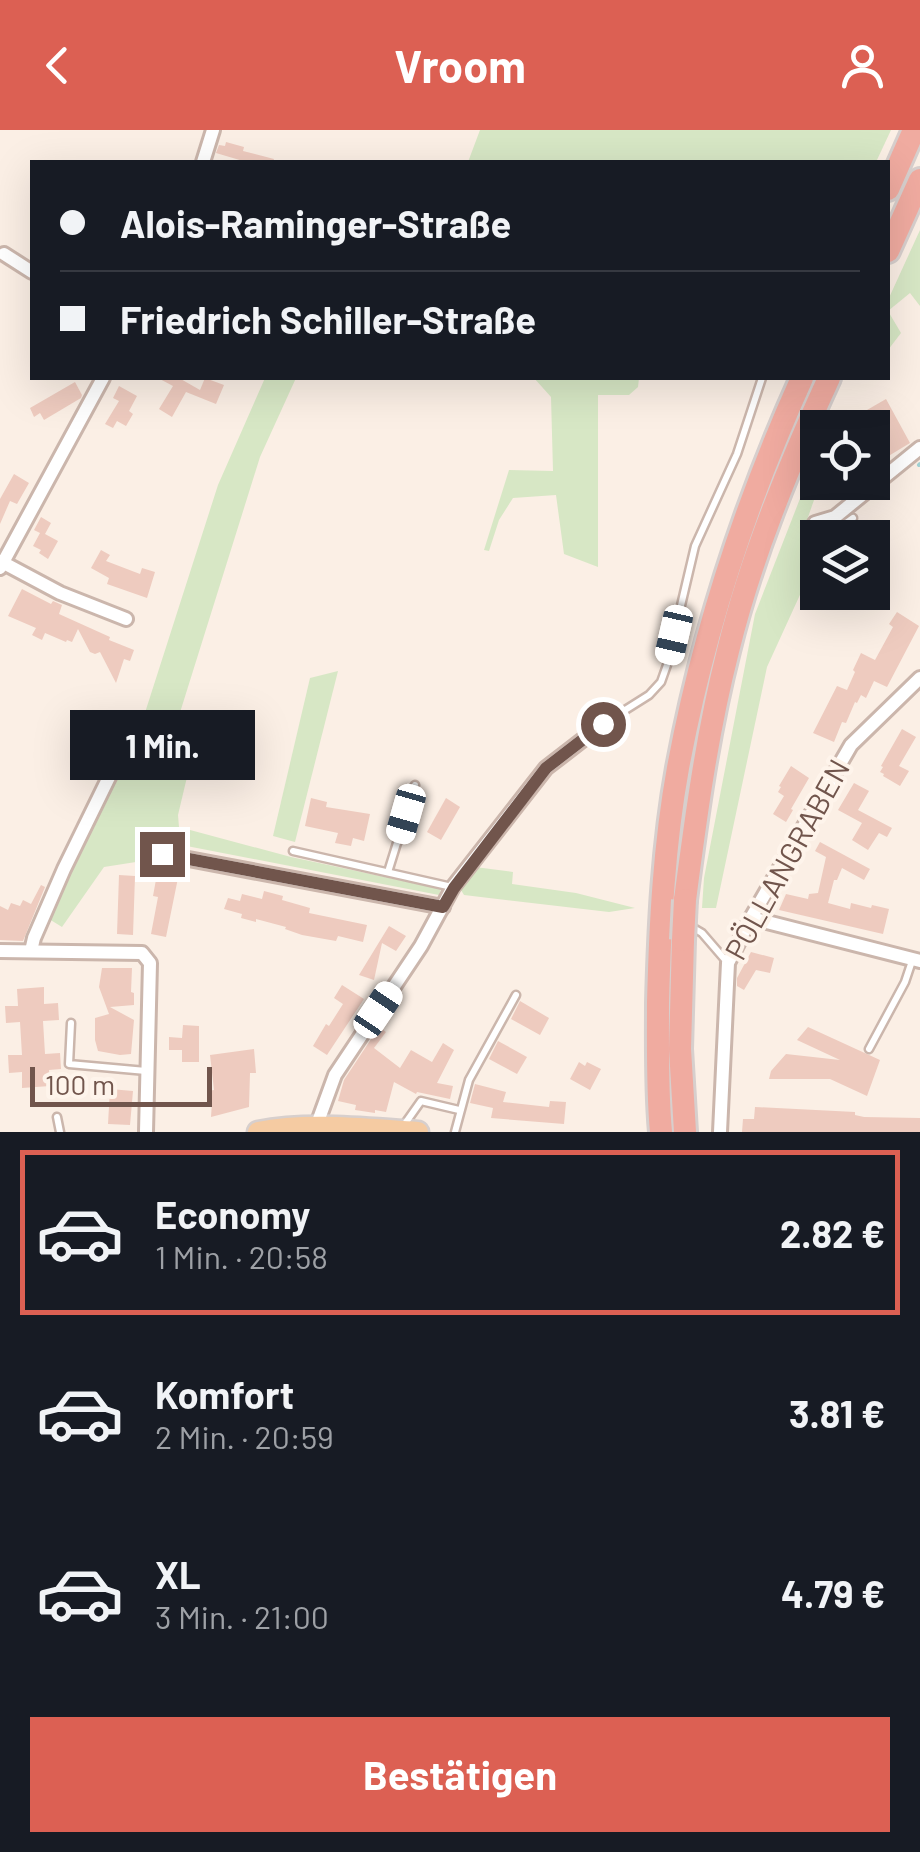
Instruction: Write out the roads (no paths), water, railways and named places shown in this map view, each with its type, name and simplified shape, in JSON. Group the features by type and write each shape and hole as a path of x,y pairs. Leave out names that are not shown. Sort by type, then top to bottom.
{"highway":[{"path":"890,185 914,130"},
{"path":"890,246 920,180"},
{"path":"685,1128 674,919 678,770 706,642 742,523 801,380"},
{"path":"660,1128 658,1049 674,919 728,649 765,532 828,380"}],"main road":[{"path":"258,1132 316,1127 418,1132"}],"street":[{"path":"204,160 212,130"},
{"path":"4,254 30,271"},
{"path":"102,380 1,564 126,619"},
{"path":"832,520 920,448"},
{"name":"PÖLLANGRABEN","path":"720,1132 728,964 852,745 920,678"},
{"path":"316,1127 336,1075 421,946 454,888 546,768 603,724"},
{"path":"31,951 56,886 113,769"},
{"path":"162,854 443,907"},
{"path":"751,918 916,960"},
{"path":"0,950 142,953 150,963 146,1132"}],"lane":[{"path":"603,724 649,695 661,682 695,546 737,454 761,380"},
{"path":"388,872 414,785"},
{"path":"293,851 454,888"},
{"path":"674,919 702,933 728,964"},
{"path":"868,1048 916,960"},
{"path":"456,1132 469,1080 516,995"},
{"path":"71,1023 69,1064 147,1071"},
{"path":"400,1131 421,1101 460,1110"},
{"path":"57,1117 60,1132"}]}
